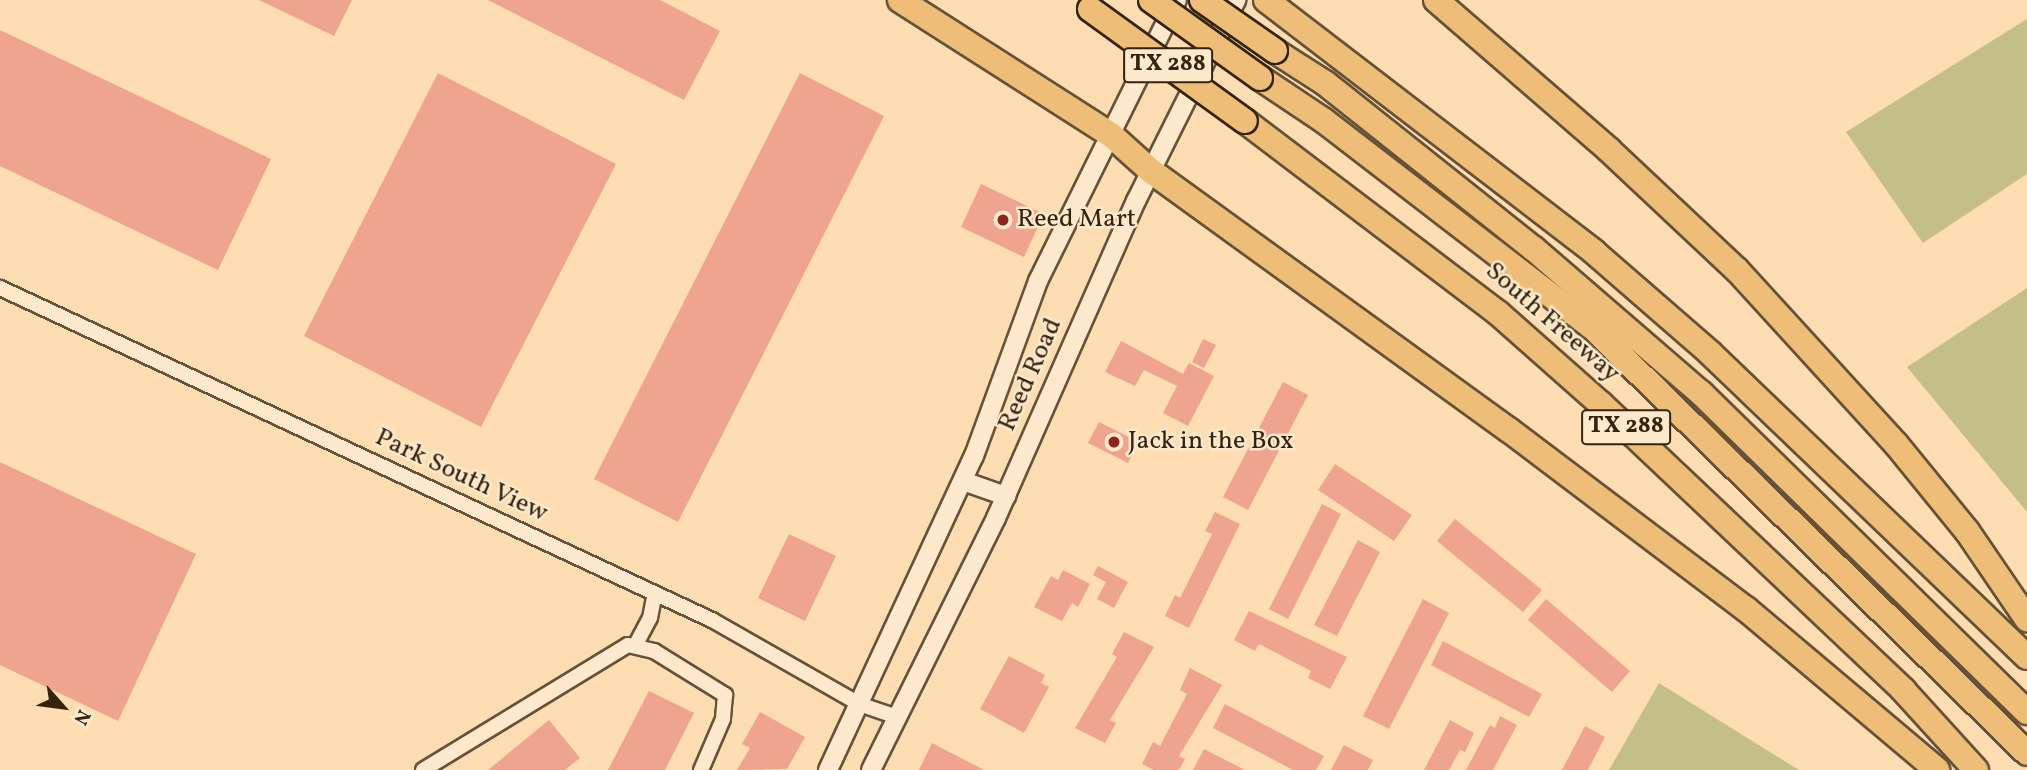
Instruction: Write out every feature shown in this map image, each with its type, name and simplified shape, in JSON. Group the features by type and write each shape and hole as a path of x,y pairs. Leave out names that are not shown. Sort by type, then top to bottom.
{"highway":[{"path":"900,0 1111,135 1151,171 1746,609 1937,770"},
{"path":"1151,0 1324,120 1593,328 2027,753"},
{"path":"1202,0 1325,83 1534,249 1701,393 2027,712"},
{"path":"1266,0 1594,252 1729,372 2027,657"},
{"path":"1436,0 1609,150 1737,270 1896,444 1967,531 2027,619"},
{"name":"South Freeway","path":"1083,5 1245,121 1498,313 1737,528 1904,691 1976,770"}],"street":[{"name":"Reed Road","path":"828,770 963,481 1038,281 1177,0"},
{"name":"Reed Road","path":"871,770 1006,496 1151,171 1236,0"},
{"name":"Park South View","path":"0,288 655,593 859,704 897,717"},
{"path":"963,481 1006,496"},
{"path":"635,646 650,618 655,593"},
{"path":"423,770 617,648 635,646 654,651 725,695 723,719 701,770"}],"shaded area":[{"path":"2027,19 2027,174 1923,243 1846,132"},
{"path":"2027,288 2027,512 1907,367"},
{"path":"1659,683 1799,770 1609,770"}],"building":[{"path":"259,0 352,0 334,36"},
{"path":"488,0 660,0 720,31 684,100"},
{"path":"0,30 271,159 218,270 0,166"},
{"path":"438,73 616,164 481,427 304,336"},
{"path":"800,73 884,116 678,522 594,479"},
{"path":"981,184 1044,214 1024,257 961,227"},
{"path":"1203,339 1216,345 1204,368 1192,362"},
{"path":"1121,341 1183,374 1189,363 1214,376 1188,426 1163,413 1177,386 1144,370 1135,386 1105,372"},
{"path":"1283,382 1308,395 1248,510 1223,497"},
{"name":"Jack in the Box","path":"1099,422 1139,442 1128,463 1088,443"},
{"path":"0,462 196,554 118,721 0,665"},
{"path":"1335,464 1412,515 1394,541 1318,490"},
{"path":"1322,504 1341,514 1288,619 1269,609"},
{"path":"1215,512 1240,524 1189,628 1165,616 1175,595 1180,598 1212,534 1205,531"},
{"path":"1455,519 1542,590 1523,612 1437,541"},
{"path":"789,534 836,556 805,621 758,598"},
{"path":"1358,540 1380,552 1337,636 1314,625"},
{"path":"1098,566 1128,582 1114,608 1097,599 1106,582 1093,575"},
{"path":"1063,570 1090,584 1078,607 1072,603 1062,621 1034,607 1051,576 1058,580"},
{"path":"1423,599 1449,613 1389,729 1363,716"},
{"path":"1546,599 1630,671 1612,692 1528,620"},
{"path":"1249,611 1347,657 1330,689 1308,678 1311,671 1259,644 1255,651 1234,640"},
{"path":"1124,632 1154,647 1110,720 1116,723 1105,743 1075,728 1117,657 1112,654"},
{"path":"1443,641 1542,694 1529,717 1431,665"},
{"path":"1009,656 1045,675 1041,683 1049,687 1024,733 980,709"},
{"path":"1190,668 1222,685 1179,756 1185,759 1179,770 1154,770 1142,764 1153,742 1160,746 1187,694 1180,690"},
{"path":"649,691 694,713 665,770 608,770"},
{"path":"1225,704 1324,756 1316,770 1293,770 1213,728"},
{"path":"760,712 805,737 787,769 737,770 750,748 742,744"},
{"path":"1500,716 1517,725 1493,770 1466,770 1490,725 1495,728"},
{"path":"549,720 580,758 565,770 488,770"},
{"path":"1450,720 1474,733 1465,752 1460,750 1449,770 1424,770"},
{"path":"1585,726 1605,737 1588,770 1562,770"},
{"path":"932,743 984,770 919,770"},
{"path":"1344,745 1373,760 1368,770 1331,770"},
{"path":"1204,749 1245,770 1193,770"}],"place":[{"name":"Reed Mart","path":"1003,220"},
{"name":"Jack in the Box","path":"1114,442"}]}
